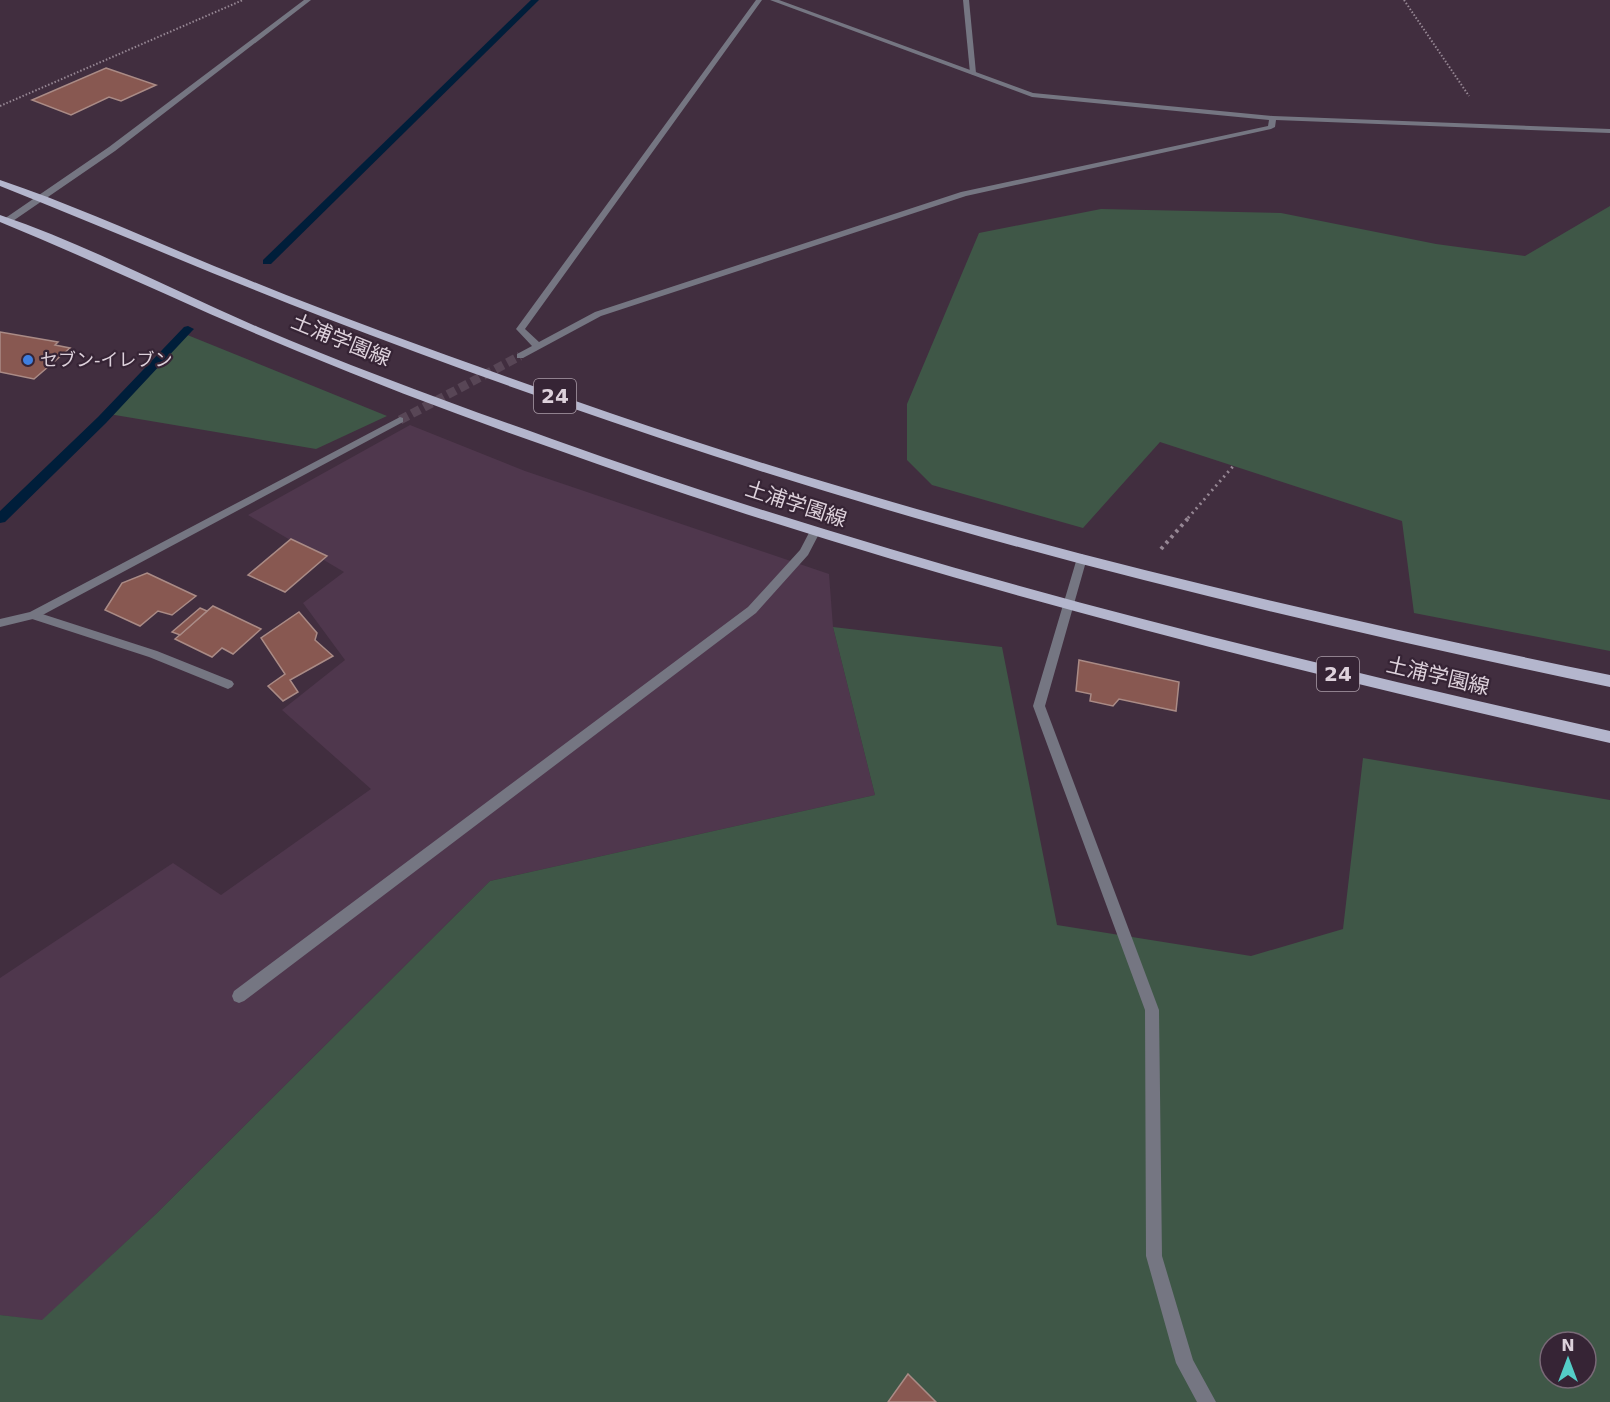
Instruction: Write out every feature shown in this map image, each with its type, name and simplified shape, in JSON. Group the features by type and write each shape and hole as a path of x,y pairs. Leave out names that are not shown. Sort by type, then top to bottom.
{"main road":[{"name":"土浦学園線","path":"0,183 374,333 663,434 831,488 1141,574 1446,649 1610,681"},
{"name":"土浦学園線","path":"4,219 342,365 621,468 814,532 1067,607 1430,697 1610,737"}],"street":[{"path":"4,219 41,199 309,0"},
{"path":"537,346 520,329 759,0"},
{"path":"773,0 1032,94 1273,118 1610,131"},
{"path":"966,0 973,74"},
{"path":"520,356 598,314 964,194 1271,127 1273,118"},
{"path":"0,623 33,615 400,420"},
{"path":"239,996 752,610 804,552 814,532"},
{"path":"1082,558 1039,706 1152,1010 1154,1256 1185,1363 1207,1402"},
{"path":"33,615 153,654 228,684"}],"path":[{"path":"0,106 243,0"},
{"path":"1404,0 1490,127"},
{"path":"1141,574 1235,464"}],"shaded area":[{"path":"410,425 525,471 829,574 833,627 875,795 490,881 156,1214 42,1321 0,1315 0,978 173,863 221,895 371,789 282,710 345,660 303,603 344,572 248,515"}],"green space":[{"path":"1610,206 1610,651 1414,613 1402,521 1160,442 1083,528 932,485 907,460 907,404 979,233 1101,209 1281,213 1436,244 1525,256"},
{"path":"180,332 387,416 316,449 103,413"},
{"path":"833,627 1002,647 1057,925 1251,956 1343,929 1363,758 1610,800 1610,1402 0,1402 0,1315 42,1320 156,1214 490,881 875,795"}],"building":[{"path":"106,68 156,85 121,101 109,97 71,115 32,100"},
{"name":"セブン-イレブン","path":"0,332 58,342 55,345 70,348 34,379 0,372"},
{"path":"291,539 327,556 285,592 248,575"},
{"path":"147,573 196,596 172,615 158,611 140,626 105,610 122,583"},
{"path":"213,606 261,629 233,654 222,648 212,657 175,639"},
{"path":"200,608 207,611 180,635 172,632"},
{"path":"299,612 317,633 315,640 333,656 290,680 298,692 283,701 268,686 285,674 261,638"},
{"path":"1079,660 1179,682 1176,711 1119,699 1113,706 1090,701 1091,694 1076,691"},
{"path":"908,1374 936,1402 888,1402"}],"waterway":[{"path":"267,262 535,0"},
{"path":"0,519 102,420 188,329"}],"tunnel":[{"path":"400,420 520,356"}],"place":[{"name":"セブン-イレブン","path":"28,360"}]}
